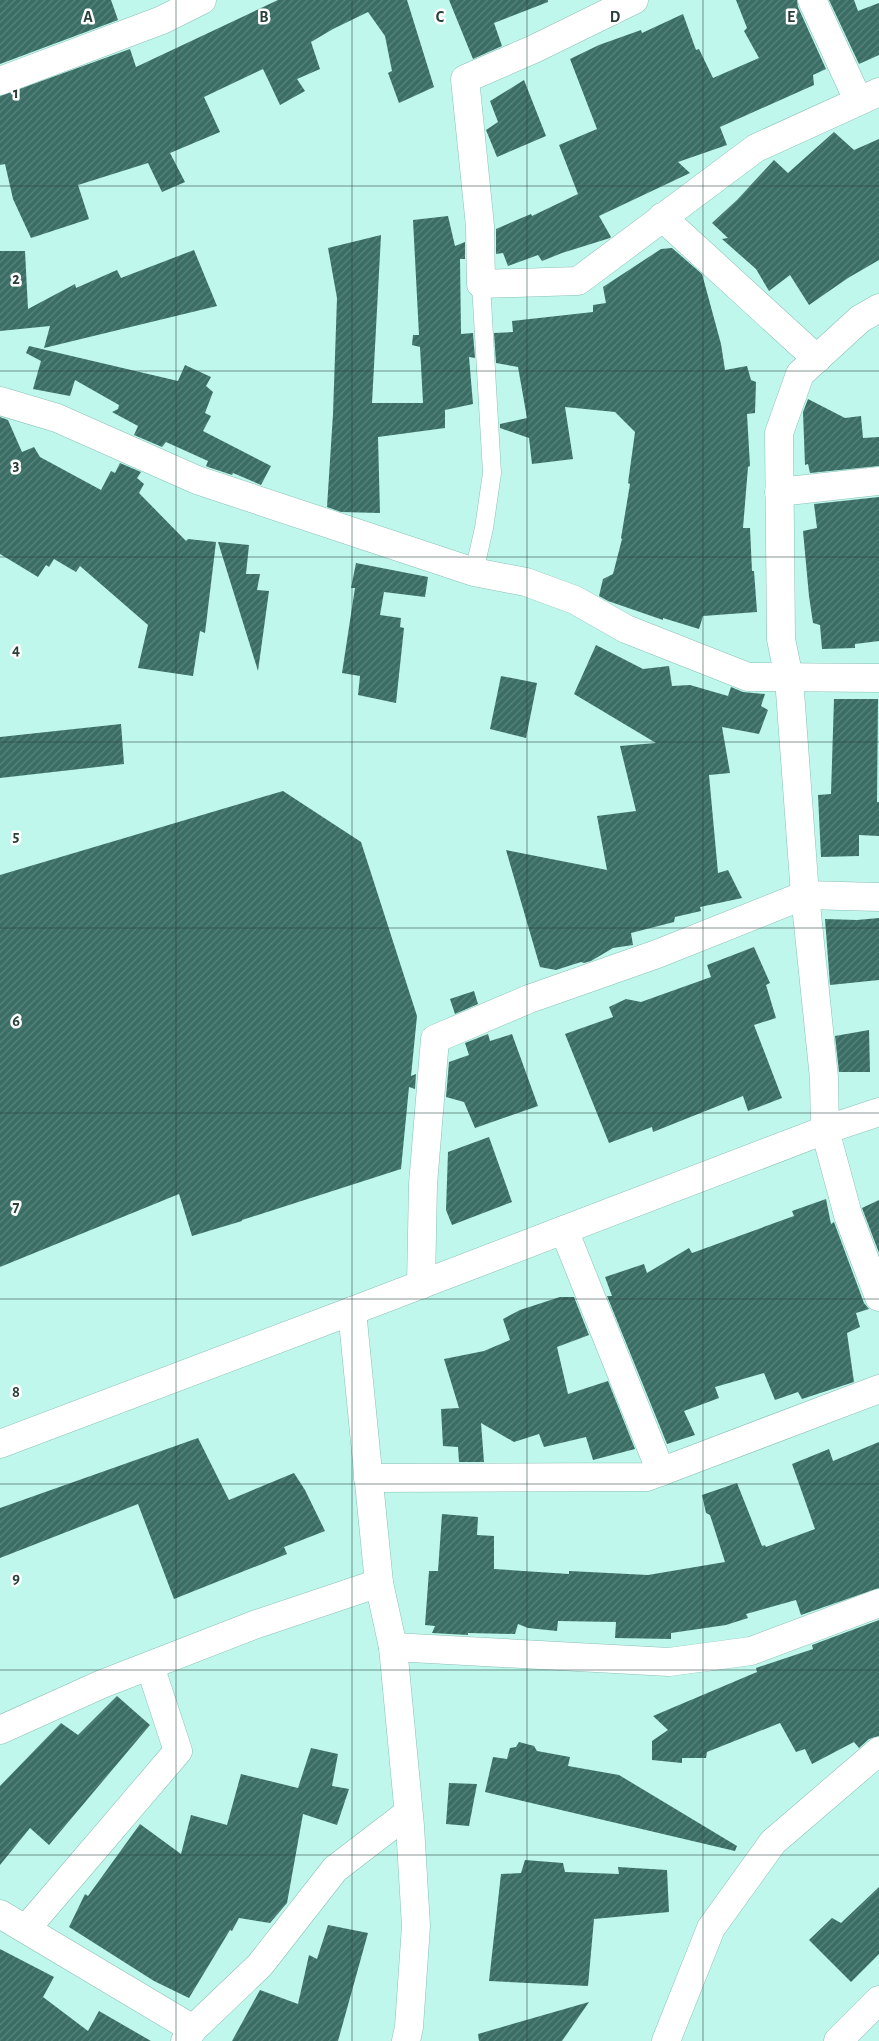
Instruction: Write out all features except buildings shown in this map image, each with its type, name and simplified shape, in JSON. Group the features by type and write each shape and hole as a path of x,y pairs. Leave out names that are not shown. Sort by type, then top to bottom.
{"street":[{"path":"0,81 162,20 202,0"},
{"path":"634,0 534,49 465,79 480,226 481,284 578,281 756,148 868,96 812,0"},
{"path":"662,217 817,359"},
{"path":"879,308 860,319 800,374 779,432 781,639 789,678 805,895 824,1078 825,1130 848,1215 879,1296"},
{"path":"0,401 57,418 197,480 474,572 526,582 575,600 626,629 748,677 879,678"},
{"path":"779,492 879,481"},
{"path":"421,1285 424,1184 435,1039 529,998 657,954 805,895 879,897"},
{"path":"0,1444 352,1312 825,1130 879,1112"},
{"path":"564,1230 661,1472"},
{"path":"352,1312 379,1583 393,1647 408,1813 416,1926 409,2027 406,2041"},
{"path":"368,1478 647,1477 879,1390"},
{"path":"1,1726 254,1625 379,1583"},
{"path":"393,1647 669,1662 751,1651 879,1603"},
{"path":"26,1929 178,1751 150,1666"},
{"path":"666,2041 711,1928 773,1842 879,1751"},
{"path":"0,1914 189,2035 260,1965 335,1869 408,1813"},
{"path":"838,2041 879,2000"}],"lane":[{"path":"474,572 484,528 492,473 481,284"}]}
